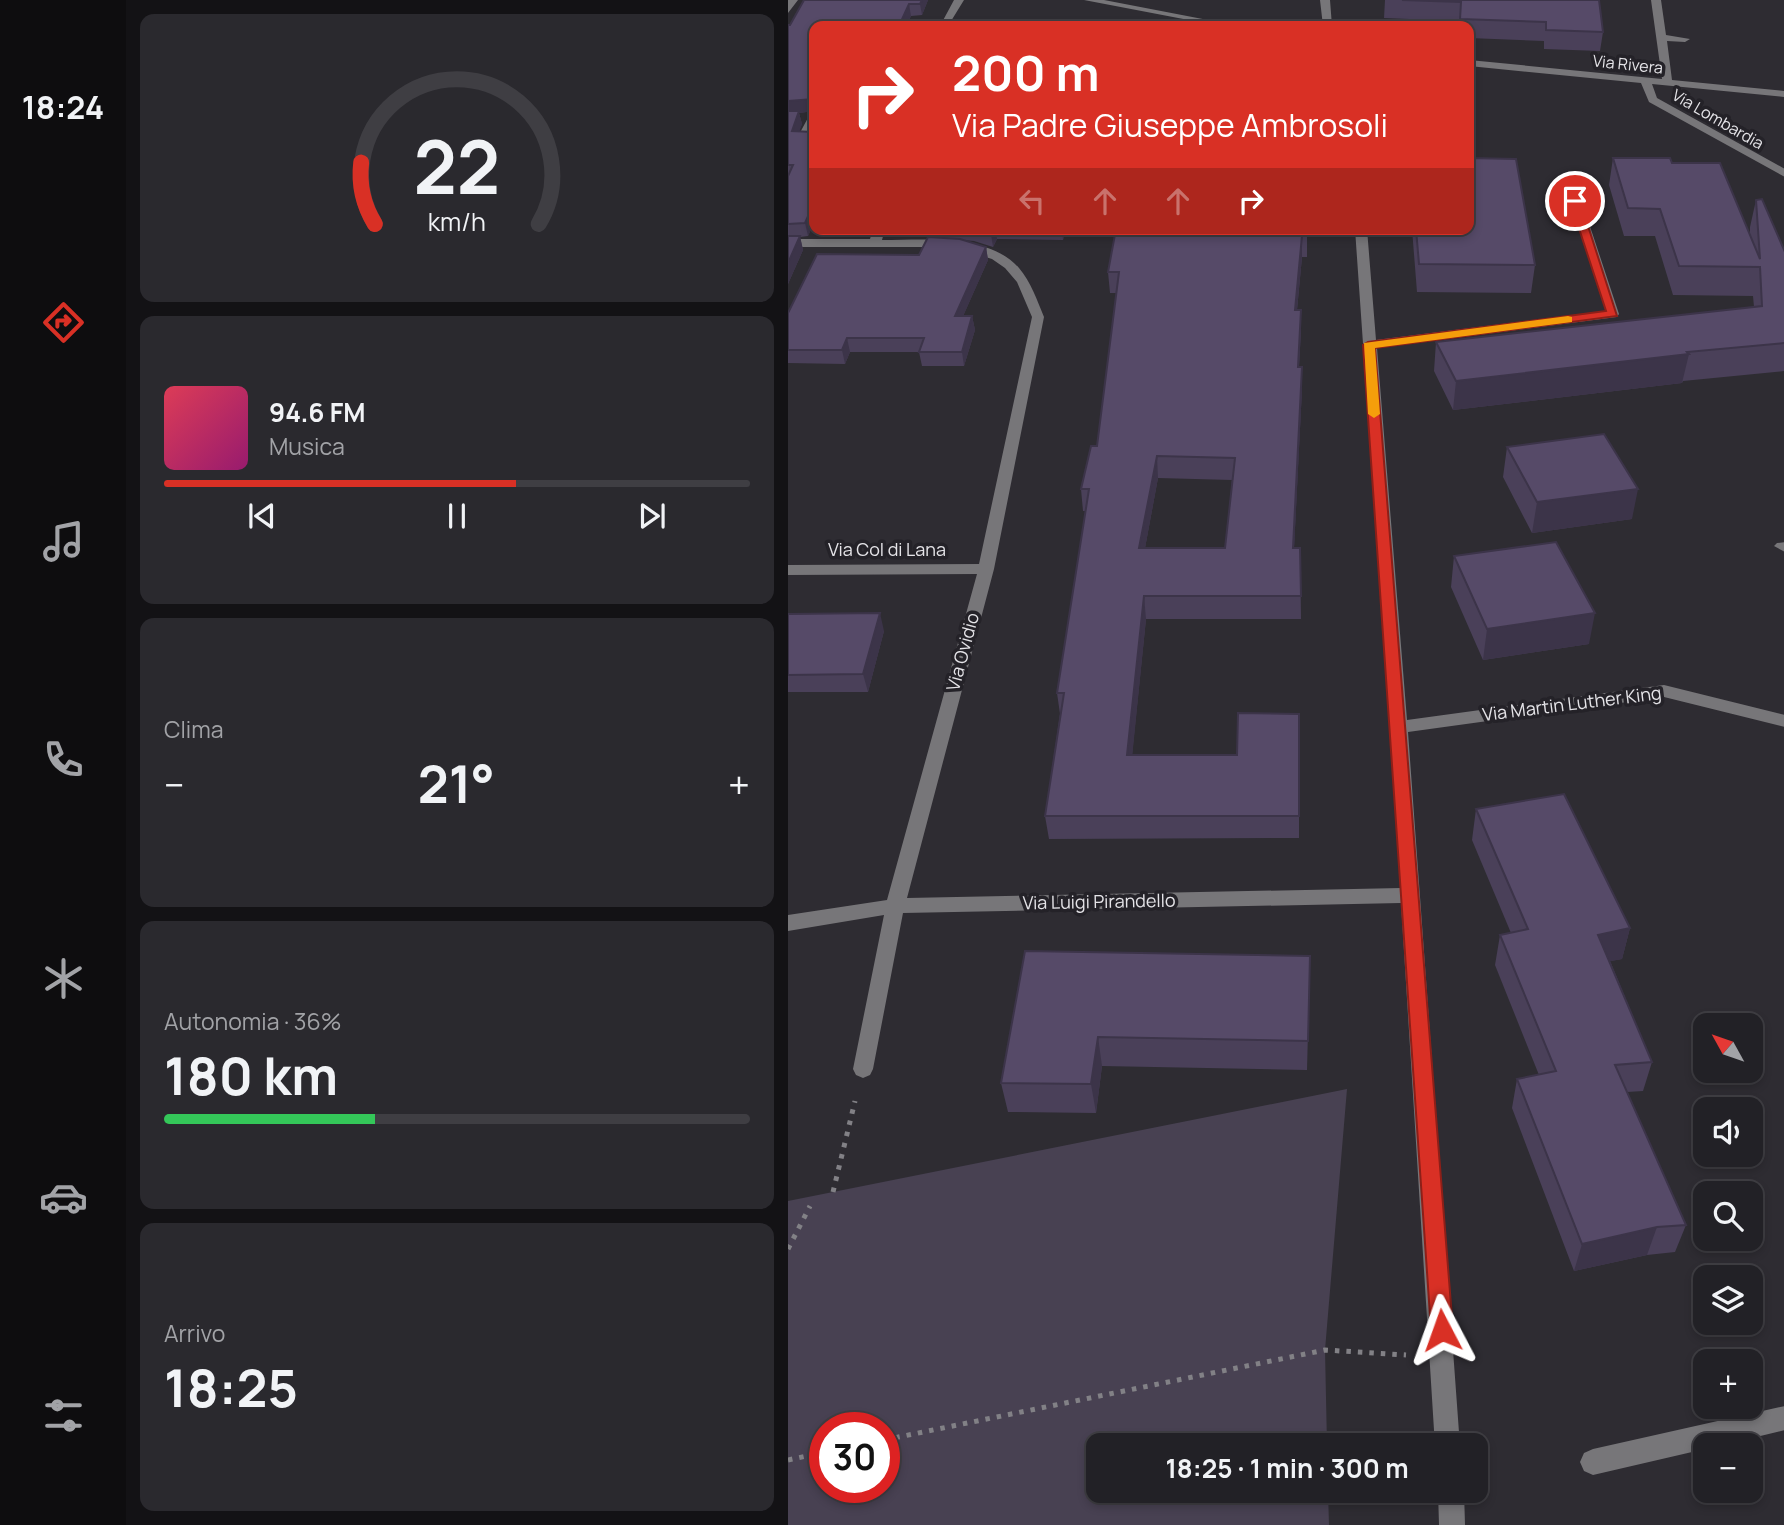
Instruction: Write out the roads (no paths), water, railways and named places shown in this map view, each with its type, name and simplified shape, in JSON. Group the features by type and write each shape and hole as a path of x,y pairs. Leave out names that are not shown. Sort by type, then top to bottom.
{"street":[{"path":"788,9 793,0"},
{"path":"947,21 959,0"},
{"path":"1089,0 1203,21"},
{"path":"1325,0 1327,21"},
{"path":"1656,0 1665,24 1663,38 1668,84"},
{"path":"1153,21 1154,13"},
{"path":"1663,38 1685,39"},
{"name":"Via Rivera","path":"1474,64 1784,94"},
{"name":"Via Lombardia","path":"1646,82 1653,100 1784,174"},
{"path":"800,119 809,118"},
{"path":"809,126 801,140 809,140"},
{"path":"1368,345 1613,314 1568,178"},
{"path":"1361,235 1399,727 1447,1433"},
{"name":"Via Ovidio","path":"788,243 877,236 985,252 1008,264 1023,282 1038,317 986,569 895,906 863,1069"},
{"name":"Via Col di Lana","path":"788,570 986,569"},
{"name":"Via Martin Luther King","path":"1399,727 1664,691 1784,722"},
{"name":"Via Luigi Pirandello","path":"788,923 895,906 1410,895"},
{"path":"1593,1462 1784,1418"},
{"path":"1451,1503 1452,1525"}]}
